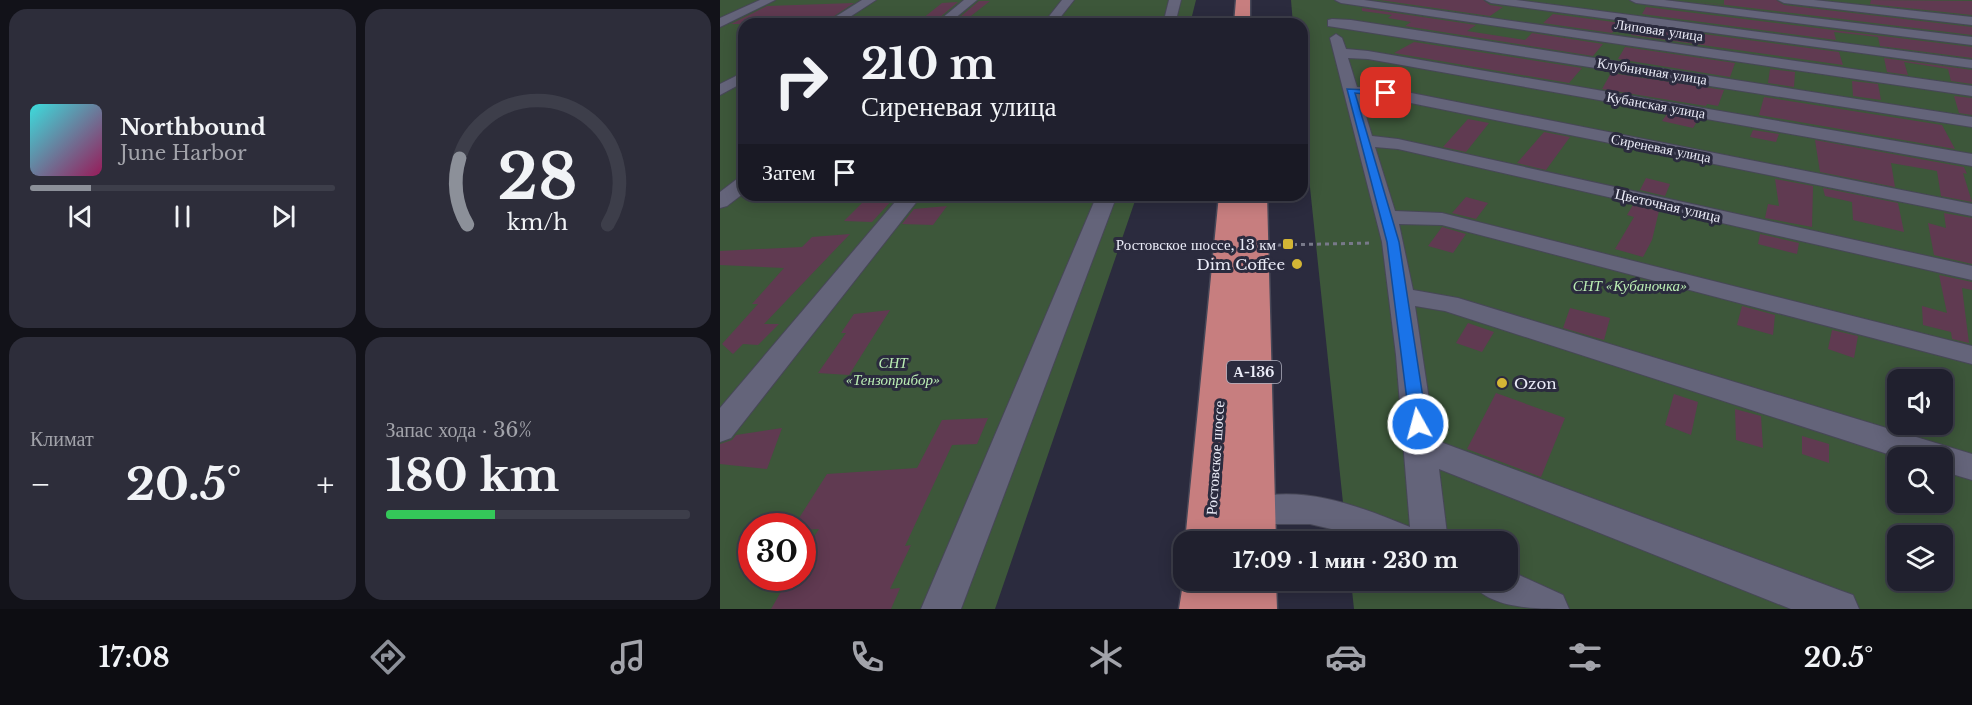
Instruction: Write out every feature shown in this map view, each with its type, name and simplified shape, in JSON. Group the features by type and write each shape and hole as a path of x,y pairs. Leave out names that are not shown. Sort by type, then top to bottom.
{"highway":[{"path":"1242,18 1243,0"},
{"path":"1255,0 1255,18"},
{"name":"Ростовское шоссе","path":"1226,531 1232,201"},
{"name":"Ростовское шоссе","path":"1227,531 1254,201"},
{"name":"Ростовское шоссе","path":"1205,609 1211,591"},
{"path":"1251,591 1251,609"}],"street":[{"path":"720,24 769,0"},
{"path":"840,18 870,0"},
{"path":"948,18 970,0"},
{"path":"1054,18 1068,0"},
{"path":"1170,18 1175,0"},
{"name":"Липовая улица","path":"1341,0 1972,91"},
{"path":"1491,0 1972,64"},
{"path":"1636,0 1972,41"},
{"path":"1784,0 1972,21"},
{"path":"1329,11 1393,242 1421,448 1429,531"},
{"name":"Клубничная улица","path":"1329,11 1374,27 1972,122"},
{"name":"Кубанская улица","path":"1341,53 1368,55 1972,160"},
{"path":"720,90 738,79"},
{"path":"720,90 738,89"},
{"name":"Сиреневая улица","path":"1350,90 1386,93 1972,210"},
{"name":"Цветочная улица","path":"1363,140 1398,144 1972,273"},
{"path":"720,202 738,188"},
{"path":"720,430 907,201"},
{"path":"941,609 1105,201"},
{"path":"1385,217 1442,219 1972,355"},
{"path":"1400,296 1449,304 1907,447"},
{"path":"1421,448 1839,609"},
{"path":"1953,461 1972,467"},
{"path":"1247,531 1297,507 1332,512 1378,531"},
{"path":"1502,592 1549,609"}],"path":[{"path":"1274,255 1277,245 1308,246 1393,242"}],"green space":[{"name":"СНТ «Тензоприбор»","path":"720,0 1196,0 1192,18 738,18 738,201 1135,201 995,609 720,609"},
{"name":"СНТ «Кубаночка»","path":"1291,0 1972,0 1972,609 1354,609 1352,591 1518,591 1518,531 1346,531 1308,168 1308,18 1292,18"}],"building":[{"path":"1380,0 1483,0 1490,5 1503,7 1490,16"},
{"path":"1724,0 1776,0 1784,5 1972,27 1972,35 1724,5"},
{"path":"1871,0 1972,1 1972,15 1870,4"},
{"path":"979,1 990,1 968,18 959,18"},
{"path":"958,2 939,18 923,18 942,3"},
{"path":"854,3 831,18 743,18 767,6"},
{"path":"1646,7 1972,47 1972,58 1880,46 1878,37 1834,32 1836,40 1642,14"},
{"path":"1362,8 1476,25 1467,31 1525,40 1532,33 1603,44 1593,56 1405,26 1411,22 1388,18 1392,15 1362,11"},
{"path":"1553,14 1621,23 1612,33 1543,23"},
{"path":"1636,25 1839,52 1843,65 1631,35"},
{"path":"1414,42 1582,68 1569,83 1394,53"},
{"path":"1625,47 1735,63 1730,77 1618,59"},
{"path":"1884,58 1972,70 1972,84 1951,81 1948,69 1904,62 1908,75 1887,72"},
{"path":"1770,69 1795,72 1794,87 1768,83"},
{"path":"1611,73 1724,90 1718,106 1707,104 1706,106 1602,89"},
{"path":"1852,81 1878,84 1881,100 1853,96"},
{"path":"1954,96 1972,98 1972,115 1959,113"},
{"path":"1764,97 1942,125 1955,149 1759,115"},
{"path":"1667,114 1698,120 1693,128 1662,121"},
{"path":"1468,119 1489,123 1466,152 1443,147"},
{"path":"1753,130 1779,134 1776,142 1750,137"},
{"path":"1544,132 1570,137 1546,170 1517,163"},
{"path":"1815,140 1964,167 1967,174 1963,173 1972,202 1941,196 1937,171 1891,163 1895,187 1820,172"},
{"path":"1646,178 1670,184 1665,196 1640,190"},
{"path":"1775,179 1813,186 1812,227 1765,218 1768,204 1779,206"},
{"path":"1823,188 1898,203 1904,232 1853,220 1852,202 1825,196"},
{"path":"1466,197 1488,203 1476,219 1452,213"},
{"path":"864,201 891,201 872,222 844,221"},
{"path":"1633,205 1659,211 1652,240 1643,257 1615,249 1634,217 1627,215"},
{"path":"947,206 933,225 902,224 914,209"},
{"path":"1944,213 1972,218 1972,264 1934,255 1928,223 1946,228"},
{"path":"1442,227 1466,234 1453,253 1428,246"},
{"path":"850,234 764,324 779,324 758,345 743,344 733,354 722,344 758,304 752,304 784,268 720,265 720,251 802,247 812,237"},
{"path":"1760,234 1799,243 1797,254 1758,244"},
{"path":"1939,275 1972,282 1972,290 1962,288 1969,343 1952,339 1951,332 1923,325 1922,306 1947,313"},
{"path":"1742,306 1775,315 1773,335 1737,325"},
{"path":"1570,308 1610,318 1604,340 1563,328"},
{"path":"890,310 849,375 818,373 846,333 841,333 854,314"},
{"path":"1468,323 1494,332 1482,352 1456,343"},
{"path":"1832,330 1858,336 1854,358 1828,349"},
{"path":"1496,393 1565,418 1541,477 1467,449"},
{"path":"1674,394 1698,402 1691,435 1665,425"},
{"path":"1735,409 1761,416 1763,448 1736,440"},
{"path":"988,418 977,444 952,445 905,546 911,545 890,589 900,588 891,609 771,609 781,591 816,591 816,534 819,529 816,529 816,513 802,513 827,474 917,468 942,420"},
{"path":"782,428 767,469 720,464 720,444 732,440 736,435"},
{"path":"1802,436 1829,444 1829,463 1802,454"}],"place":[{"name":"Ростовское шоссе, 13 км","path":"1288,244"},
{"name":"Dim Coffee","path":"1297,264"},
{"name":"Ozon","path":"1502,383"}],"route":[{"path":"1386,93 1350,90 1393,242 1418,424"}]}
